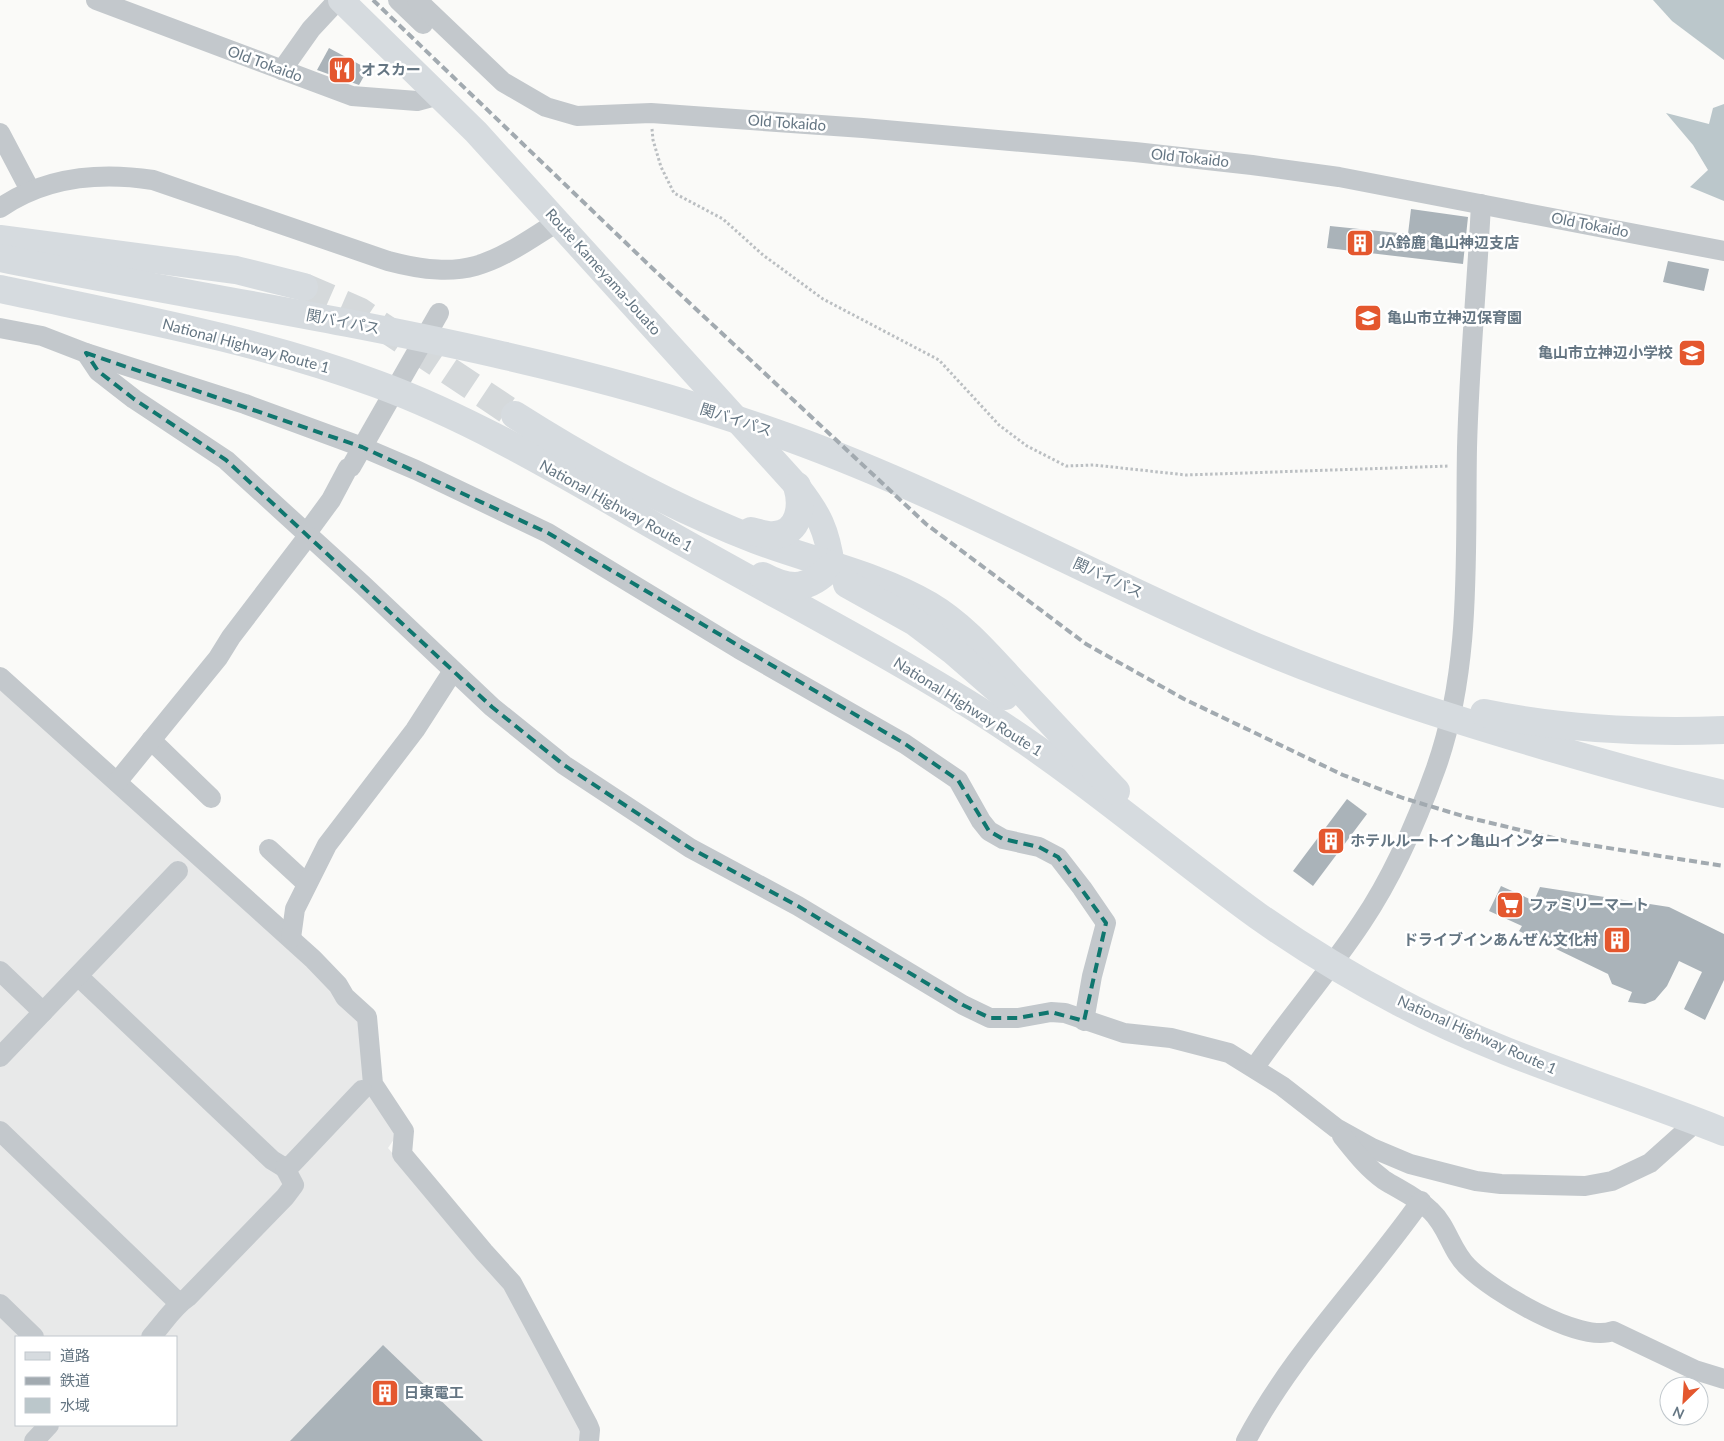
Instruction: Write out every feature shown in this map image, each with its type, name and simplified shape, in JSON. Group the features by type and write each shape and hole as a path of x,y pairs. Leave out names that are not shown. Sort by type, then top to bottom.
{"highway":[{"path":"0,239 236,270 304,288"},
{"path":"0,258 135,285"},
{"path":"0,268 135,285"},
{"name":"関バイパス","path":"135,285 302,314 443,342 647,393 788,437 881,474 978,517 1197,620 1301,664"},
{"name":"National Highway Route 1","path":"0,289 219,337 340,370 382,385 440,411 574,481 962,700 1036,748 1175,851 1261,918 1401,1004 1515,1055 1724,1132"},
{"name":"National Highway Route 1","path":"515,415 586,459 645,491 733,531 869,578 906,593 930,606 952,621 986,651 1142,819 1175,851"},
{"path":"574,481 787,587 816,580 832,566 845,583 914,622 978,671 1069,758 1117,808"},
{"path":"645,491 748,530 775,535 786,532 798,516 801,506 797,486"},
{"path":"1301,664 1437,704 1496,716 1624,730 1724,730"},
{"path":"1301,664 1433,713 1654,777 1724,794"},
{"path":"1650,1105 1724,1112"}],"main road":[{"name":"Route Kameyama-Jouato","path":"339,0 476,132 797,486 813,506 823,523 832,566"}],"street":[{"name":"Old Tokaido","path":"96,0 352,96 417,101 439,95"},
{"path":"282,70 311,29 339,0"},
{"path":"398,0 480,79 522,95"},
{"path":"417,0 503,82 522,95"},
{"name":"Old Tokaido","path":"522,95 546,107 577,116 651,113 873,129 1145,153 1339,177 1724,251"},
{"path":"0,133 30,190"},
{"path":"0,208 30,190 58,182 123,176 153,180 388,261 414,268 447,271 480,266 510,253 557,222"},
{"path":"1255,1067 1362,922 1399,856 1436,770 1446,738 1460,653 1464,598 1472,330 1481,204"},
{"path":"117,782 218,658 231,637 331,500 439,313"},
{"path":"0,328 42,336 86,353 365,444 548,532 739,649 905,744 958,780 981,821 989,831 1008,840 1039,847 1058,857 1106,923 1092,976 1084,1021"},
{"path":"86,353 98,371 126,393 226,460 492,707 564,764 690,848 798,906 963,1005 990,1018 1018,1018 1051,1012 1065,1013 1124,1033 1172,1038 1229,1053 1255,1067 1336,1128 1393,1157 1453,1176 1501,1184 1585,1186 1612,1181 1650,1163 1697,1121"},
{"path":"291,938 295,909 327,845 415,730 453,671"},
{"path":"0,678 291,938 338,985 345,997 367,1017 373,1084 404,1131 402,1154 484,1252 512,1282 588,1425 590,1430 589,1441"},
{"path":"151,740 211,798"},
{"path":"269,849 306,884"},
{"path":"0,1057 178,871"},
{"path":"0,971 43,1012"},
{"path":"78,976 272,1160 285,1168 294,1184 285,1197 188,1297 179,1303 167,1321 152,1336"},
{"path":"285,1168 292,1164 362,1090"},
{"path":"1336,1128 1365,1164 1383,1179 1421,1202 1444,1224 1456,1252 1468,1267 1486,1282 1554,1322 1585,1332 1604,1334 1613,1331 1695,1370 1724,1379"},
{"path":"0,1131 179,1303"},
{"path":"1246,1441 1306,1346 1369,1271 1421,1202"},
{"path":"0,1304 33,1336"},
{"path":"34,1441 48,1426"}],"path":[{"path":"651,113 653,140 661,167 674,193 723,219 763,255 823,300 939,360 999,425 1027,446 1066,466 1094,465 1186,475 1467,466"}],"highlighted area":[{"path":"86,353 362,447 548,533 905,744 958,780 989,831 1003,839 1039,847 1058,857 1106,923 1084,1021 1051,1012 1018,1018 990,1018 963,1005 798,906 690,848 564,765 492,707 226,460 134,399 98,371"}],"shaded area":[{"path":"0,690 243,901 362,1019 399,1132 388,1148 507,1286 567,1393 584,1441 0,1441"}],"water":[{"path":"1653,0 1724,0 1724,60 1672,21"},
{"path":"1724,104 1724,201 1690,187 1708,170 1693,145 1666,113 1709,124 1713,108"}],"building":[{"name":"オスカー","path":"329,48 368,69 359,85 317,70"},
{"path":"1411,209 1468,217 1463,264 1327,248 1330,226 1408,234"},
{"path":"1668,261 1709,269 1704,291 1663,282"},
{"name":"ホテルルートイン亀山インター","path":"1347,799 1367,814 1313,886 1293,871"},
{"name":"ドライブインあんぜん文化村","path":"1501,886 1534,901 1540,887 1669,907 1724,934 1724,980 1705,1020 1684,1009 1702,972 1679,961 1667,986 1655,1000 1645,1004 1628,1002 1632,992 1612,984 1608,974 1519,931 1522,926 1489,911"},
{"name":"日東電工","path":"383,1345 483,1441 290,1441"}],"tunnel":[{"path":"304,287 359,311 515,415"}],"railway":[{"path":"373,0 651,267 926,524 1086,644 1184,699 1343,775 1403,798 1466,817 1570,842 1724,866"}],"place":[{"name":"オスカー","path":"342,70"},
{"name":"JA鈴鹿 亀山神辺支店","path":"1360,243"},
{"name":"亀山市立神辺保育園","path":"1368,318"},
{"name":"亀山市立神辺小学校","path":"1692,353"},
{"name":"ホテルルートイン亀山インター","path":"1331,841"},
{"name":"ファミリーマート","path":"1510,905"},
{"name":"ドライブインあんぜん文化村","path":"1617,940"},
{"name":"日東電工","path":"385,1393"}]}
